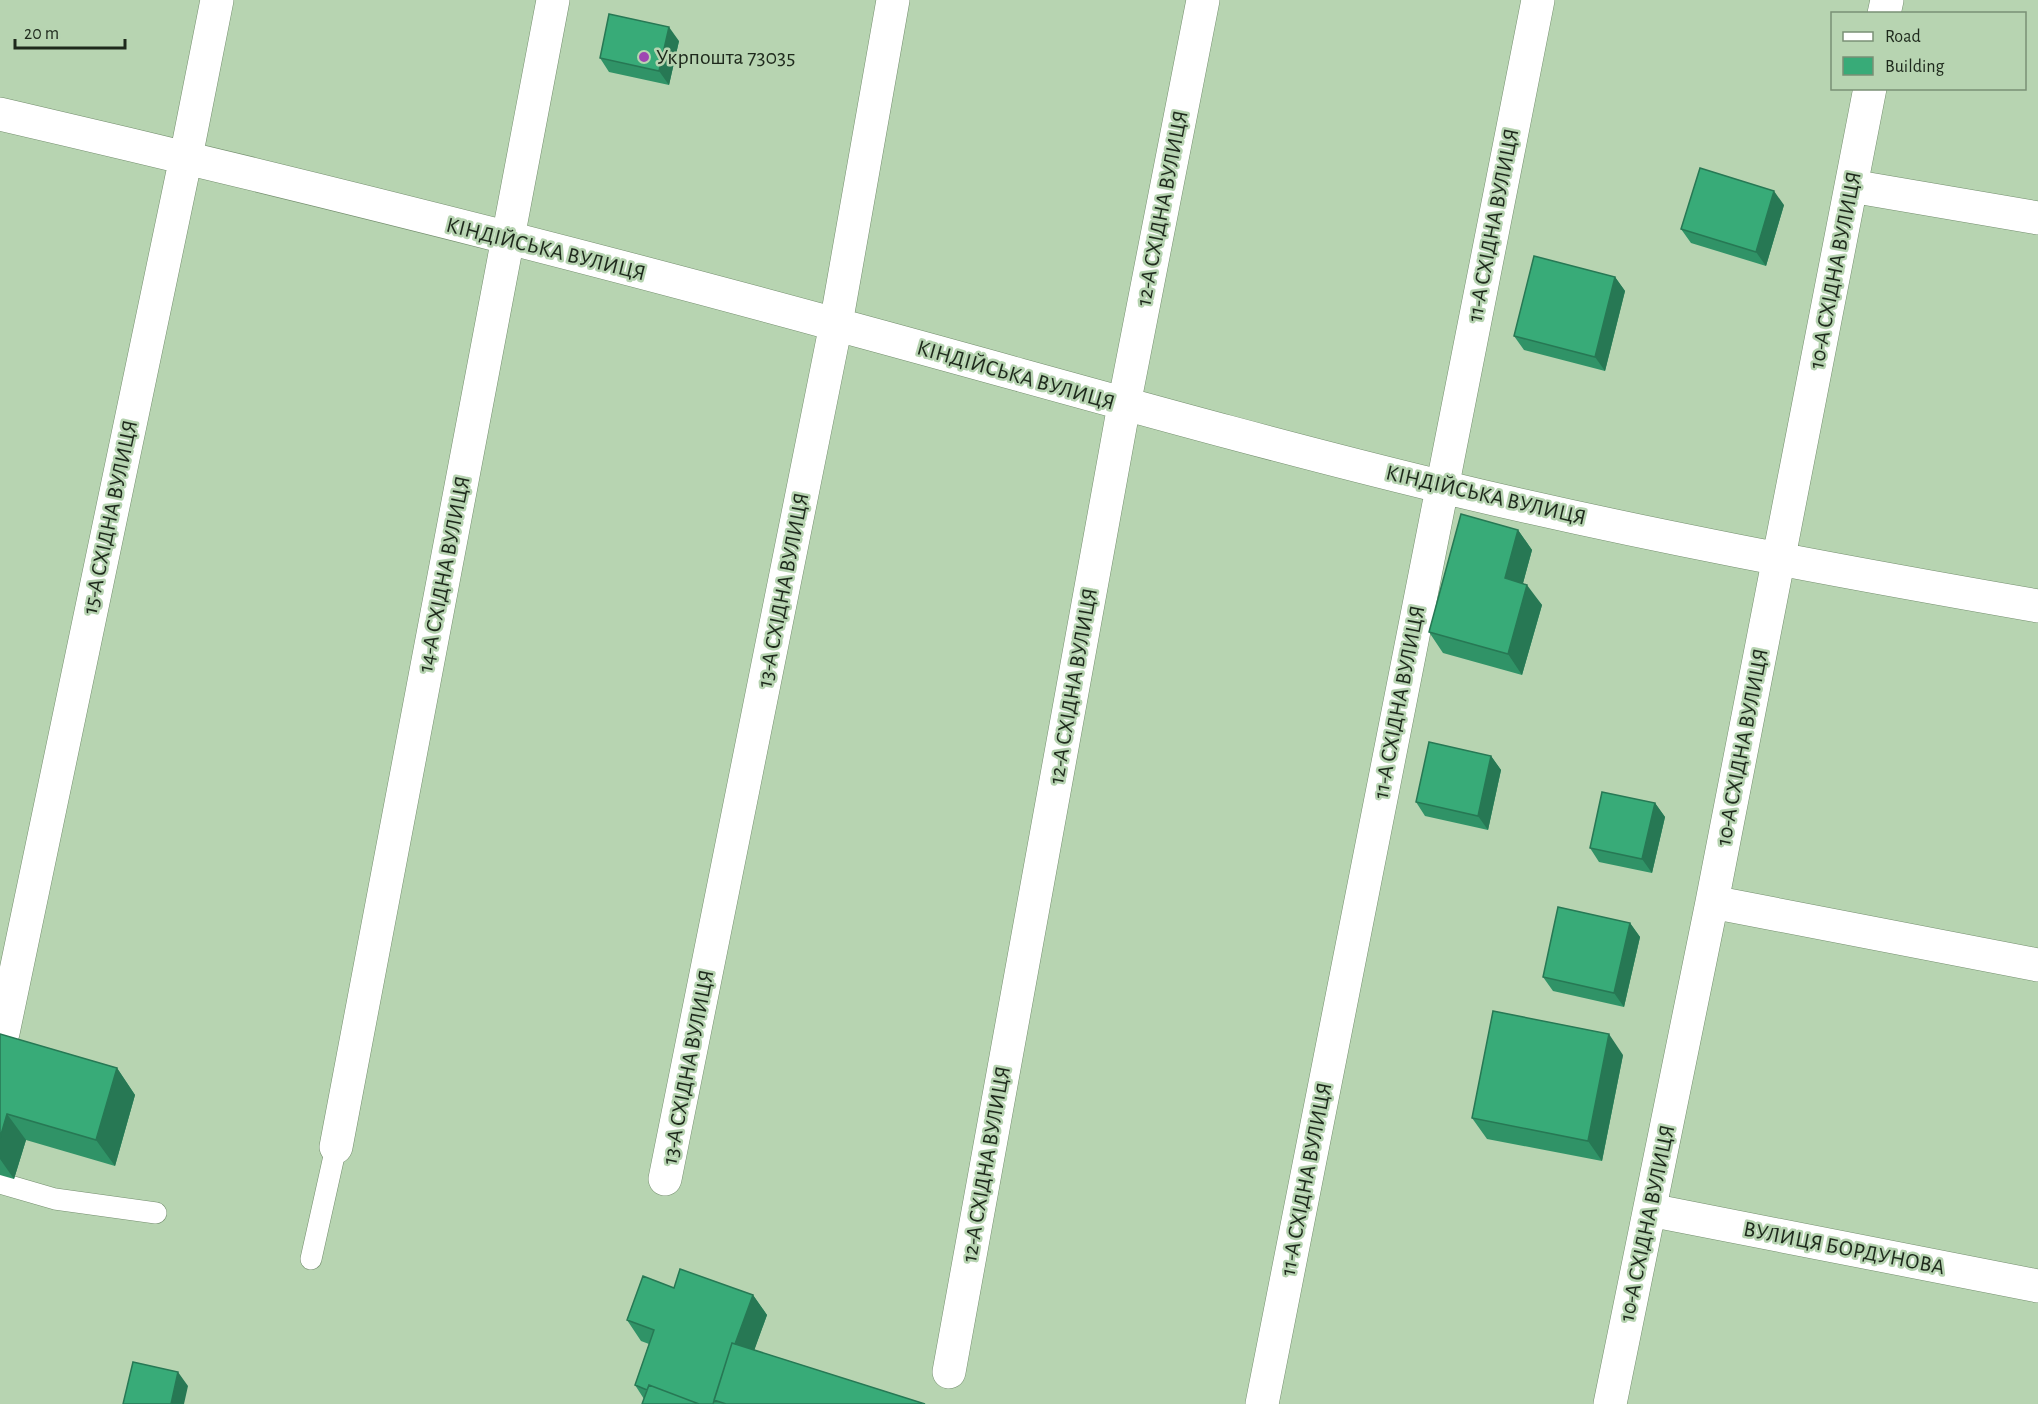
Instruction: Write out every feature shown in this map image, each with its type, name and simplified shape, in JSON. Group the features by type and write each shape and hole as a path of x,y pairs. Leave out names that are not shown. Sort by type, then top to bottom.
{"street":[{"name":"15-А СХІДНА ВУЛИЦЯ","path":"3,1033 217,0"},
{"name":"14-А СХІДНА ВУЛИЦЯ","path":"336,1148 553,0"},
{"name":"13-А СХІДНА ВУЛИЦЯ","path":"666,1179 836,324 893,0"},
{"name":"12-А СХІДНА ВУЛИЦЯ","path":"949,1372 1124,405 1203,0"},
{"name":"11-А СХІДНА ВУЛИЦЯ","path":"1262,1404 1538,0"},
{"name":"10-А СХІДНА ВУЛИЦЯ","path":"1610,1404 1712,902 1870,90"},
{"name":"КІНДІЙСЬКА ВУЛИЦЯ","path":"0,114 186,157 507,238 836,324 1124,405 1441,486 1777,561 2038,606"},
{"path":"1851,186 2038,218"},
{"path":"1712,902 2038,965"},
{"name":"ВУЛИЦЯ БОРДУНОВА","path":"1650,1210 2038,1286"}],"lane":[{"path":"310,1259 336,1148"},
{"path":"0,1183 55,1199 156,1213"}],"building":[{"path":"609,14 669,27 659,71 600,58"},
{"path":"1700,168 1774,191 1756,252 1681,229"},
{"path":"1534,256 1615,277 1595,357 1514,336"},
{"path":"1461,514 1518,530 1505,578 1527,585 1508,654 1429,632"},
{"path":"1429,742 1491,756 1478,816 1416,802"},
{"path":"1602,792 1655,803 1642,859 1590,848"},
{"path":"1558,907 1630,923 1614,993 1543,977"},
{"path":"1493,1011 1609,1034 1588,1141 1472,1118"},
{"path":"0,1034 117,1068 96,1140 7,1114 0,1138"},
{"path":"680,1269 753,1295 735,1344 732,1343 713,1404 699,1404 649,1385 647,1390 635,1385 654,1330 627,1320 643,1276 674,1288"},
{"path":"732,1343 925,1404 726,1404 714,1400"},
{"path":"133,1362 178,1372 171,1404 123,1404"},
{"path":"649,1385 699,1404 642,1404"}],"place":[{"name":"Укрпошта 73035","path":"644,57"}]}
